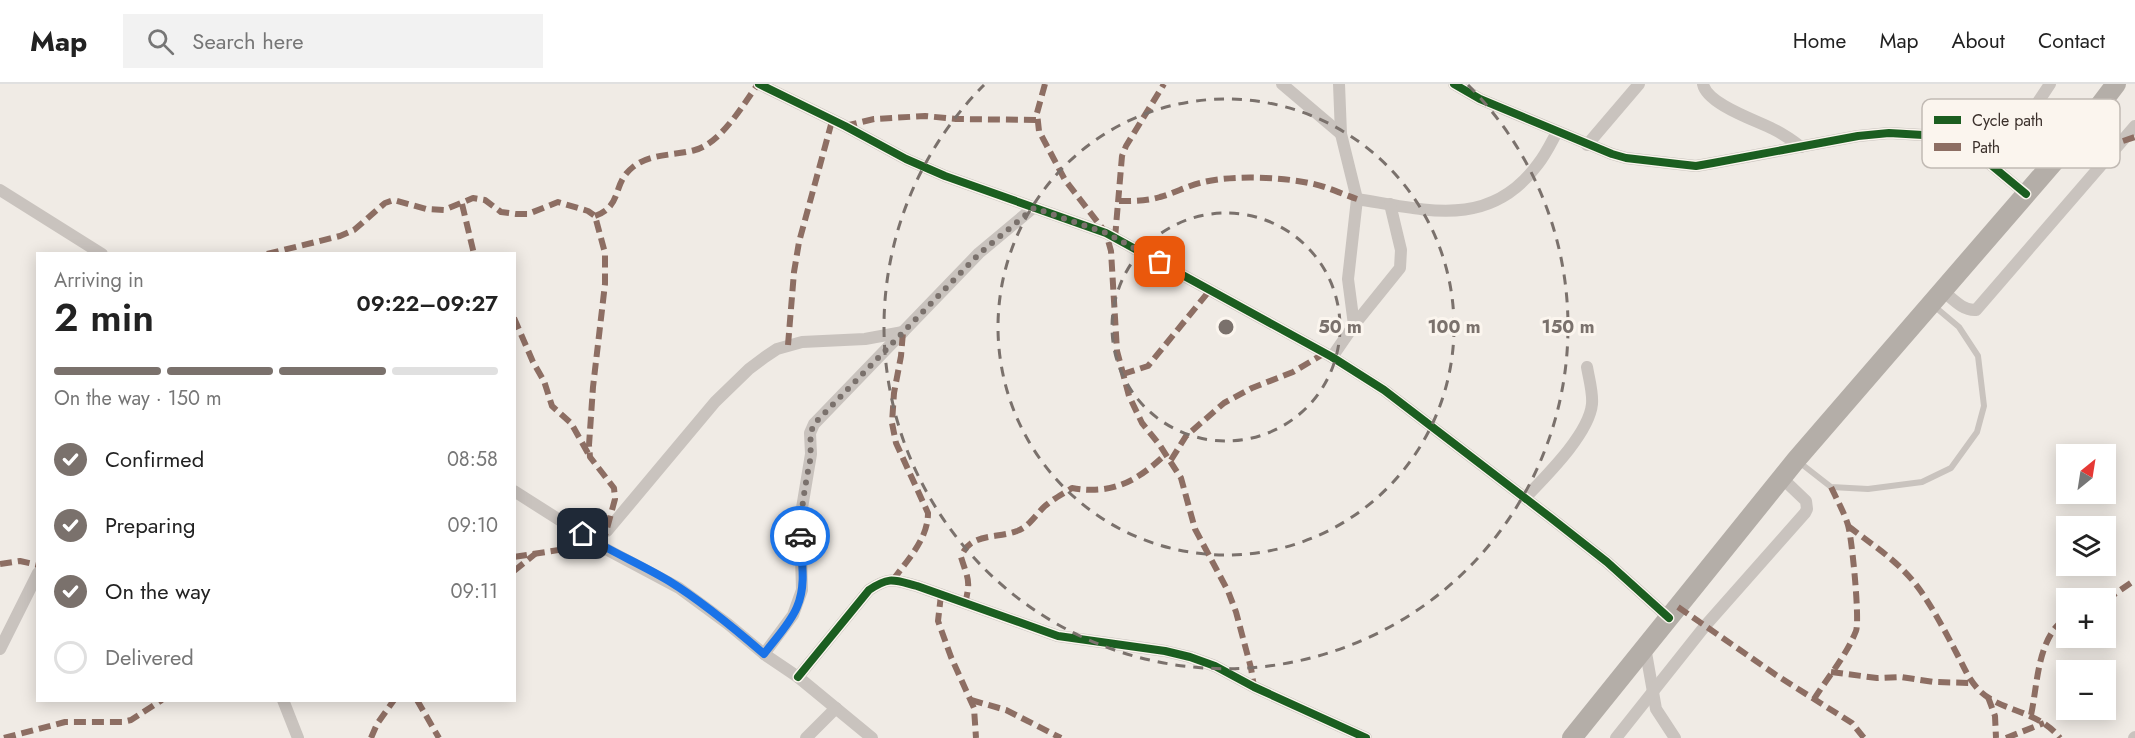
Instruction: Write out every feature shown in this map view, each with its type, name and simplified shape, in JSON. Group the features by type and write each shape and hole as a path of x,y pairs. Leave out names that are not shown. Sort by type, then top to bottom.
{"highway":[{"path":"2105,99 2116,84"},
{"path":"1572,738 1796,460 2049,168"}],"street":[{"path":"759,84 906,159 1106,233 1332,357 1384,390 1525,498 1607,562 1670,618"},
{"path":"1282,84 1341,134"},
{"path":"1339,84 1341,134 1358,199 1348,279 1354,325"},
{"path":"1454,84 1468,93 1587,145 1626,158 1696,166 1858,136 1889,133 1922,135"},
{"path":"1587,145 1639,84"},
{"path":"1703,84 1706,91 1734,111 1783,134 1801,147"},
{"path":"2040,99 2050,84"},
{"path":"2120,143 2135,126"},
{"path":"1358,199 1438,211 1471,209 1488,205 1500,200 1521,184 1538,164 1557,132"},
{"path":"1996,168 2026,194"},
{"path":"1937,297 1972,311 1976,310 2099,168"},
{"path":"0,190 99,252"},
{"path":"1332,357 1354,325 1400,268 1401,250 1390,204"},
{"path":"764,654 793,615 802,590 800,520 811,454 809,437 811,430 821,416 980,253 1034,208"},
{"path":"608,531 715,402 748,369 765,357 777,349 802,342 865,339 903,332"},
{"path":"1525,498 1554,467 1590,416 1592,403 1587,367"},
{"path":"1616,738 1705,627 1807,509 1803,495 1782,478"},
{"path":"516,492 602,547 668,580 764,654 798,677 872,738"},
{"path":"0,649 36,577"},
{"path":"798,677 869,590 883,581 893,580 917,586 1058,636 1165,651 1190,657 1215,666 1254,687 1366,738"},
{"path":"1645,647 1656,710 1675,738"},
{"path":"284,702 298,738"},
{"path":"806,738 836,708"}],"lane":[{"path":"1796,460 1831,487 1868,489 1922,482 1951,468 1977,432 1984,406 1978,356 1937,297"}],"marked path":[{"path":"595,216 610,206 626,174 640,162 695,150 714,140 731,122 758,84"},
{"path":"1045,84 1037,113 1039,131 1065,180 1106,233 1111,251 1117,351 1129,396 1142,423 1181,478 1195,529 1228,591 1236,612 1254,687"},
{"path":"1115,238 1122,156 1164,84"},
{"path":"845,126 874,119 925,116 956,119 1037,120"},
{"path":"788,345 799,242 832,121"},
{"path":"2123,141 2135,137"},
{"path":"1119,201 1150,199 1204,182 1243,178 1285,179 1309,183 1357,199"},
{"path":"275,252 340,236 354,230 385,203 394,200 426,209 444,210 473,198 485,200 501,212 516,214 528,214 558,202 588,211 595,216 605,253 605,284 589,445 590,457 614,488 615,499 602,547 565,549 516,557"},
{"path":"462,204 474,252"},
{"path":"1123,374 1148,366 1210,290"},
{"path":"516,323 544,381 552,406 571,423 589,455"},
{"path":"893,580 921,540 928,513 896,443 892,423 903,332"},
{"path":"1171,460 1186,436 1224,403 1252,388 1293,372 1325,353"},
{"path":"965,604 968,580 961,557 971,544 977,540 1021,529 1048,503 1072,488 1100,489 1123,484 1145,472 1166,454"},
{"path":"1814,699 1847,649 1857,624 1850,533 1831,487"},
{"path":"1848,526 1887,555 1913,580 1978,689 1996,702 2040,721 2060,738"},
{"path":"516,569 535,554"},
{"path":"0,564 20,561 36,565"},
{"path":"2116,593 2135,580"},
{"path":"941,595 938,621 974,708 976,738"},
{"path":"1678,607 1776,675 1852,723 1864,738"},
{"path":"2031,715 2040,662 2044,648 2056,627"},
{"path":"1831,672 1877,678 1901,677 1934,682 1973,683"},
{"path":"1988,697 1995,716 1996,738"},
{"path":"971,700 1006,710 1061,738"},
{"path":"4,738 65,722 131,720 159,702"},
{"path":"371,738 377,724 393,702"},
{"path":"418,702 439,738"},
{"path":"2006,738 2044,723"}],"cycle path":[{"path":"759,84 906,159 945,176 1106,233 1332,357 1384,390 1551,518 1607,562 1669,618"},
{"path":"1454,84 1480,99 1612,154 1626,158 1696,166 1858,136 1889,133 1922,135"},
{"path":"1995,168 2026,194"},
{"path":"798,677 869,590 892,580 917,586 1058,636 1165,651 1190,657 1215,666 1254,687 1366,738"}],"way so far":[{"path":"800,536 800,520 811,454 809,437 814,424 980,253 1034,208 1106,233 1160,262"}],"route":[{"path":"583,534 602,547 668,580 764,654 797,608 802,590 800,536"}]}
